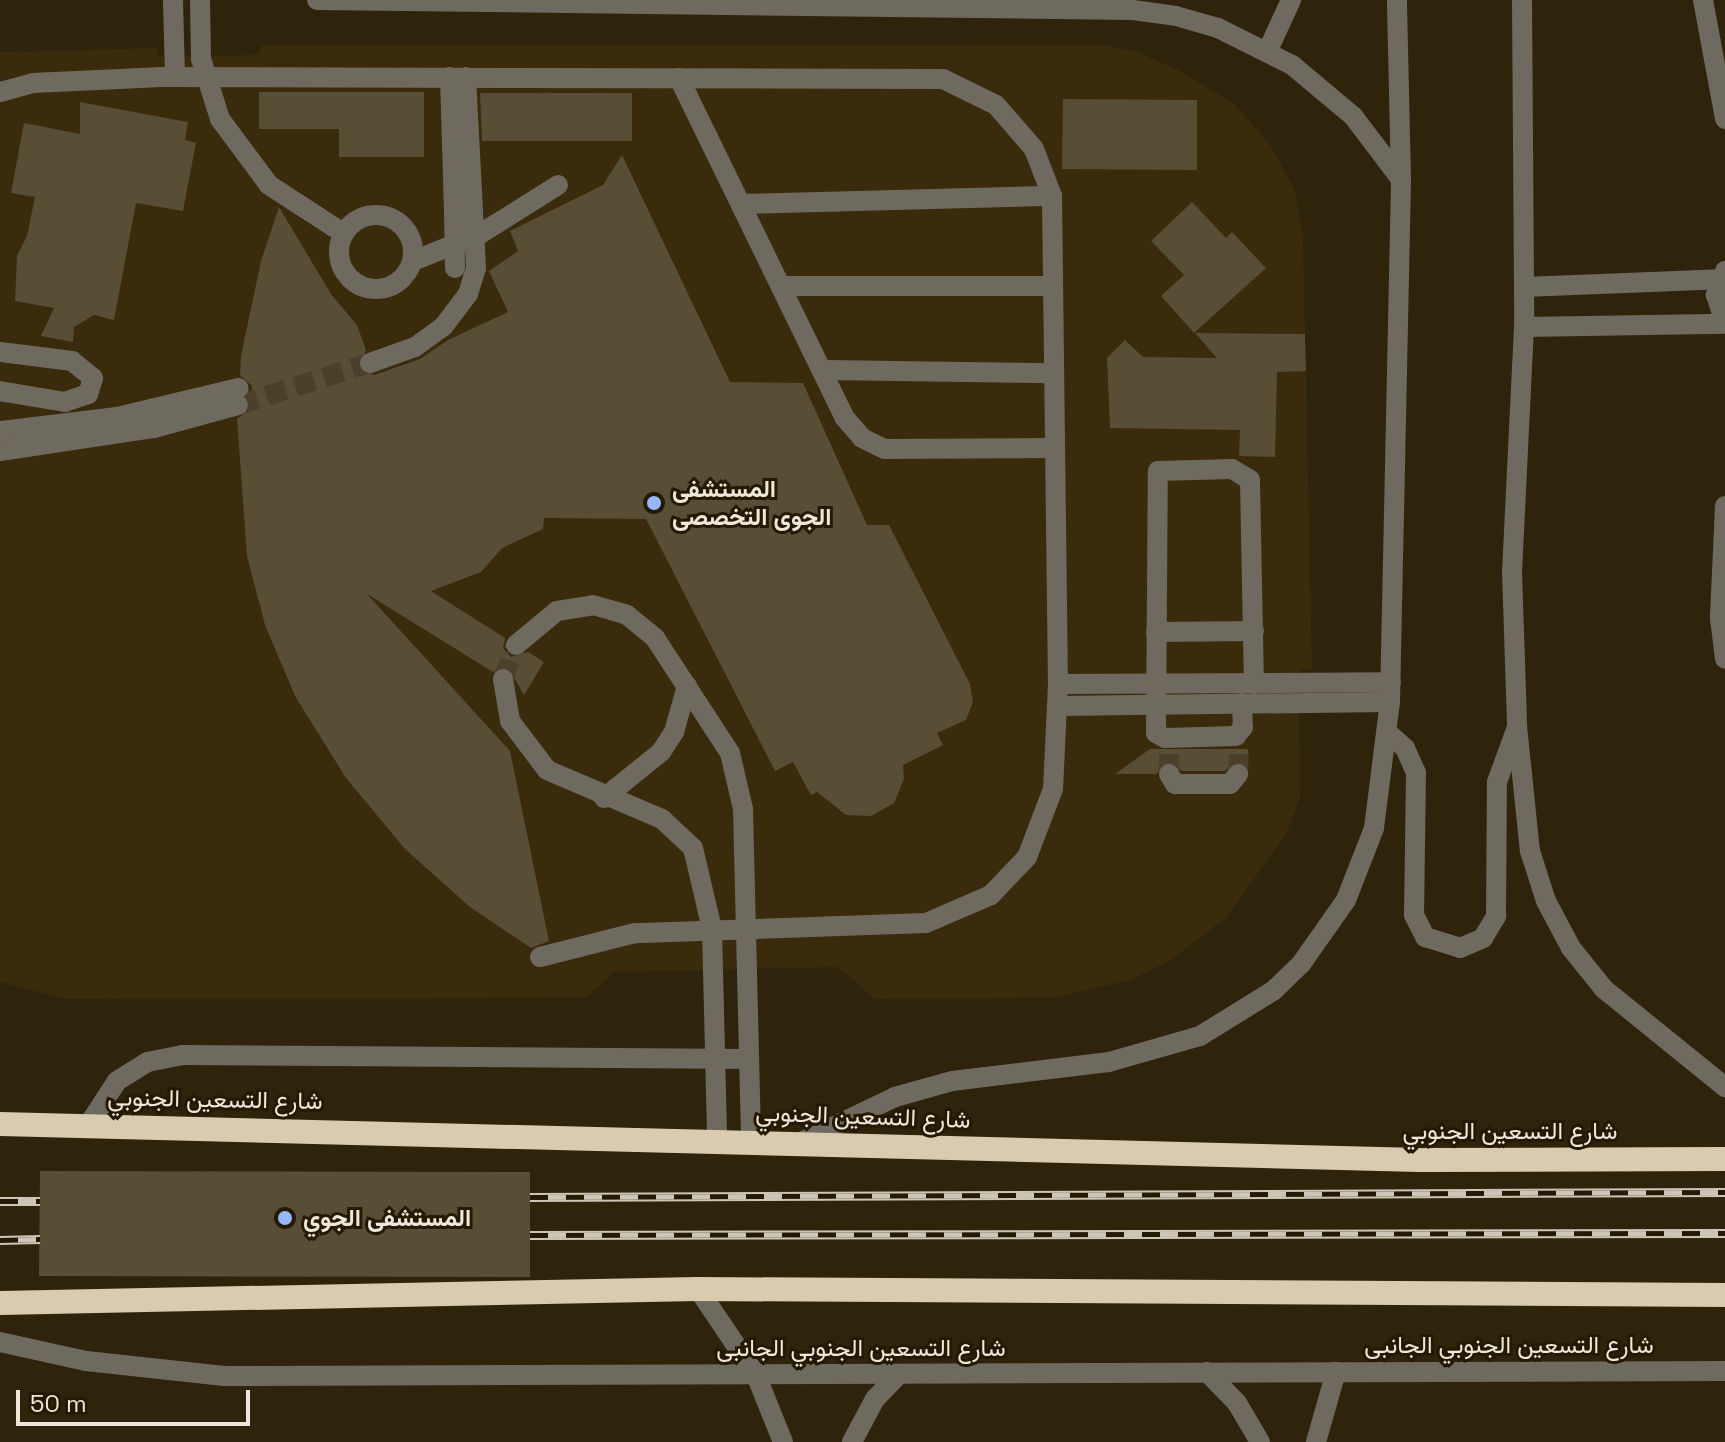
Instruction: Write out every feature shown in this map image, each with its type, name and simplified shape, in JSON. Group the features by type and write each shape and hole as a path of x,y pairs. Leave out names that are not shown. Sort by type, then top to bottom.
{"highway":[{"name":"شارع التسعين الجنوبي","path":"0,1124 717,1139 1449,1160 1725,1159"},
{"path":"0,1303 698,1289 1725,1295"}],"street":[{"path":"173,0 175,77"},
{"path":"200,0 204,77 220,119 258,173 291,204 343,233"},
{"path":"317,0 1133,10 1218,28 1268,50 1353,116 1401,180"},
{"path":"1268,50 1291,0"},
{"path":"799,1143 895,1097 952,1081 1156,1053 1242,1014 1301,964 1346,900 1374,828 1390,692 1401,180 1397,0"},
{"path":"1522,0 1524,327 1512,572 1517,726 1530,851 1546,901 1571,948 1604,989 1725,1087"},
{"path":"1703,0 1725,119"},
{"path":"0,92 33,83 175,77 943,79 971,90 1018,126 1034,149 1052,196 1058,684 1047,812 1027,857 991,895 926,923 747,927 606,937 540,957"},
{"path":"370,363 431,337 461,301 466,268 458,77"},
{"path":"679,78 825,370 844,417 862,438 885,449 1055,448"},
{"path":"413,261 410,236 392,218 366,215 343,233 338,255 342,268 360,286 372,289 398,283 413,261 480,234 558,185"},
{"path":"741,204 1052,196"},
{"path":"1524,287 1722,275 1718,310 1725,323 1524,327"},
{"path":"783,286 1053,286"},
{"path":"4,354 72,361 89,370 92,386 79,400 65,402 2,391 4,354"},
{"path":"825,370 1054,373"},
{"path":"0,431 117,417 238,397 154,428 0,451"},
{"path":"1242,703 1239,742 1169,743 1156,733 1155,479 1158,471 1232,469 1250,480 1254,684"},
{"path":"1725,506 1720,604 1725,659"},
{"path":"516,645 557,611 610,608 649,631 730,753 741,787 751,1140"},
{"path":"1156,632 1254,631"},
{"path":"503,679 510,721 531,755 564,781 662,819 686,836 698,860 712,929 717,1139"},
{"path":"1058,684 1242,703 1390,692"},
{"path":"1057,706 1254,684 1390,692"},
{"path":"604,798 661,752 674,732 687,686"},
{"path":"1387,732 1405,748 1416,773 1414,915 1425,937 1460,948 1483,938 1496,916 1497,782 1517,726"},
{"path":"1169,774 1175,784 1230,784 1238,774"},
{"path":"89,1124 117,1081 147,1062 182,1055 749,1059"},
{"path":"698,1289 756,1375 783,1442"},
{"name":"شارع التسعين الجنوبي الجانبى","path":"0,1342 86,1361 224,1376 1725,1371"},
{"path":"1207,1372 1237,1403 1260,1442"},
{"path":"1316,1442 1336,1372"},
{"path":"852,1442 875,1399 898,1375"}],"shaded area":[{"name":"المستشفى الجوى التخصصى","path":"263,45 1108,46 1138,52 1178,70 1234,104 1269,143 1295,190 1303,239 1312,669 1299,670 1300,798 1287,832 1227,917 1168,962 1130,980 1053,998 875,999 838,967 614,972 586,998 65,999 0,982 0,52 157,48 158,56 256,55"}],"building":[{"path":"259,92 424,92 424,157 339,157 339,129 259,129"},
{"path":"480,93 632,93 632,141 482,141"},
{"path":"1063,99 1197,100 1197,170 1062,169"},
{"path":"80,102 188,122 185,140 196,143 183,211 136,203 114,320 94,315 74,327 73,342 41,336 54,308 15,301 17,256 27,236 35,197 11,193 24,123 80,134"},
{"path":"622,155 730,382 803,383 867,525 889,525 970,684 973,702 966,720 937,733 943,745 903,765 904,779 894,803 871,816 846,815 817,792 811,795 793,762 775,771 646,519 544,518 543,529 502,548 481,572 431,591 505,638 503,648 511,657 528,652 544,662 524,695 508,667 493,672 367,594 510,751 549,941 531,948 470,907 405,849 346,778 295,696 265,625 247,556 237,419 250,409 252,386 240,375 241,356 261,261 279,207 331,294 357,325 366,350 358,367 374,375 420,359 448,340 508,312 489,271 518,251 510,231 603,185"},
{"path":"1192,202 1226,238 1232,232 1266,268 1194,333 1161,296 1184,275 1151,241"},
{"path":"1195,333 1305,334 1306,371 1277,372 1275,457 1239,456 1240,430 1110,428 1107,358 1125,340 1143,357 1217,358"},
{"path":"1150,749 1248,749 1248,766 1239,761 1224,771 1182,771 1168,761 1156,774 1115,774"},
{"name":"المستشفى الجوي","path":"40,1171 530,1172 530,1277 39,1276"}],"tunnel":[{"path":"238,405 370,363"},
{"path":"503,679 516,645"},
{"path":"1169,749 1169,774"},
{"path":"1238,774 1239,749"}],"railway":[{"path":"530,1197 1725,1192"},
{"path":"0,1201 40,1201"},
{"path":"530,1235 1725,1233"},
{"path":"0,1240 40,1239"}],"place":[{"name":"المستشفى الجوى التخصصى","path":"654,503"},
{"name":"المستشفى الجوي","path":"285,1218"}]}
